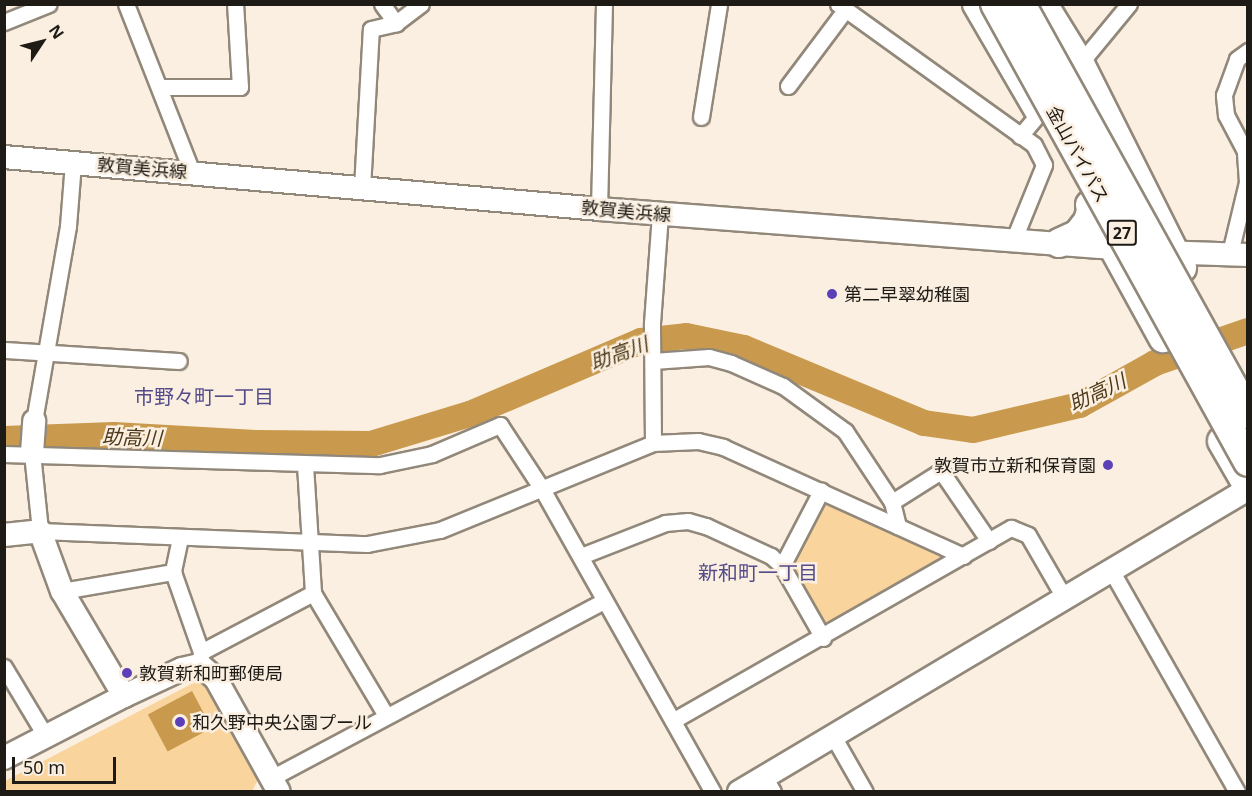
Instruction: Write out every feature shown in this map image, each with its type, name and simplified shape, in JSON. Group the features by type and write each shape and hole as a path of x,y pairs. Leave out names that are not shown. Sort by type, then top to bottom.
{"highway":[{"path":"977,4 1040,112 1248,487"},
{"name":"金山バイパス","path":"995,4 1248,462"},
{"name":"金山バイパス","path":"1021,4 1248,414"},
{"path":"1050,8 1174,253 1248,389"},
{"path":"1059,243 1078,234 1088,221 1092,207"}],"main road":[{"name":"敦賀美浜線","path":"4,157 660,214 1014,239 1114,249 1239,254"},
{"path":"32,453 34,421"},
{"path":"739,792 769,785 833,736 1065,599 1248,487"},
{"path":"4,535 40,531 62,591 124,696"},
{"path":"4,758 201,658 221,686 272,787"}],"street":[{"path":"4,22 49,4"},
{"path":"126,4 161,87 192,172"},
{"path":"161,87 240,87 235,4"},
{"path":"382,4 396,23"},
{"path":"362,188 371,29 396,23 421,4"},
{"path":"600,209 604,4"},
{"path":"701,117 719,4"},
{"path":"1020,136 1129,4"},
{"path":"789,86 841,7 1034,146 1044,165 1014,239"},
{"path":"1239,254 1247,182 1245,151 1226,115 1224,94 1237,58 1248,51"},
{"path":"34,421 68,226 73,162"},
{"path":"652,443 652,322 660,214"},
{"path":"4,350 179,361"},
{"path":"653,361 709,357 731,363 783,386 845,431 892,502 898,525"},
{"path":"4,454 32,453 305,465 380,465 432,454 500,425 542,489 581,556 604,601 674,720 713,792"},
{"path":"32,453 40,531 308,544 368,544 409,538 440,530 652,443 681,440 723,447 963,556"},
{"path":"305,465 308,544 313,593 385,714"},
{"path":"892,502 942,471 989,541"},
{"path":"782,566 821,491"},
{"path":"581,556 665,523 688,522 706,526 771,556 782,566 823,638"},
{"path":"674,720 823,638 1011,528 1028,535 1065,599"},
{"path":"180,538 173,572 201,658 313,593"},
{"path":"1111,570 1237,788"},
{"path":"62,591 173,572"},
{"path":"272,787 385,714 604,601"},
{"path":"4,667 46,737"},
{"path":"833,736 865,792"}],"shaded area":[{"path":"825,503 941,555 940,562 834,623 821,622 791,565 818,507"},
{"path":"199,680 210,684 261,774 252,791 5,792 5,781"},
{"name":"和久野中央公園プール","path":"192,691 212,728 168,752 148,714"}],"waterway":[{"name":"助高川","path":"4,439 114,435 256,443 371,444 470,414 641,341 686,336 744,348 924,423 973,430 1080,405 1155,363 1248,331"}],"place":[{"name":"第二早翠幼稚園","path":"832,294"},
{"name":"敦賀市立新和保育園","path":"1108,465"},
{"name":"敦賀新和町郵便局","path":"127,673"},
{"name":"和久野中央公園プール","path":"180,722"}],"district":[{"name":"市野々町一丁目","path":"204,396"},
{"name":"新和町一丁目","path":"758,572"}]}
